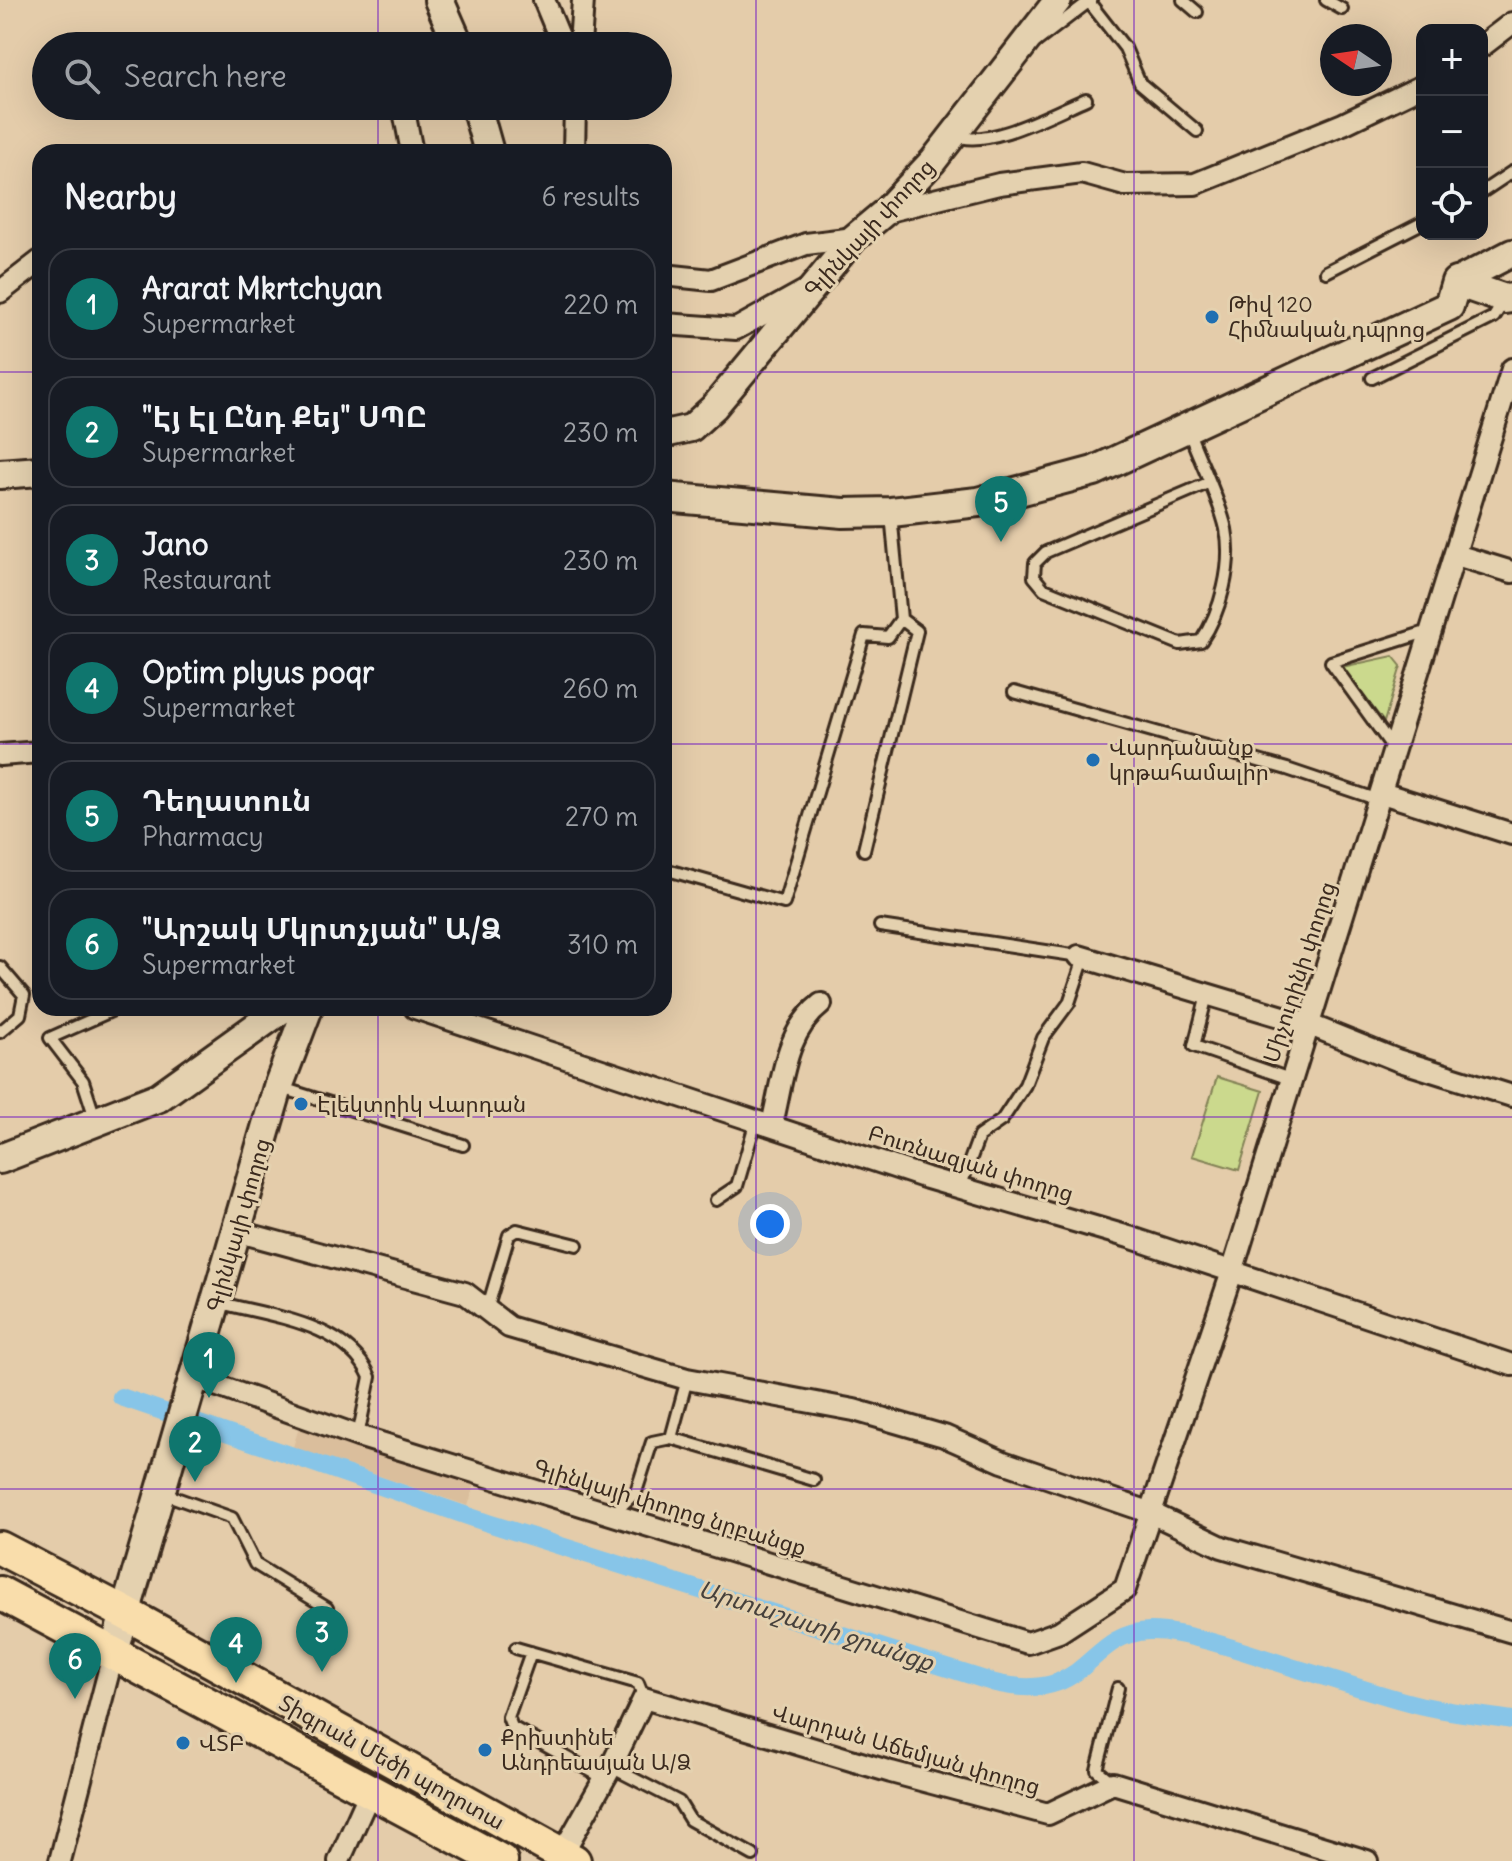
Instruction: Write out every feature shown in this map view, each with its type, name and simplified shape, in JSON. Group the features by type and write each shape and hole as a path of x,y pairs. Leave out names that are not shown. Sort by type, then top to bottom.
{"main road":[{"path":"439,0 453,32"},
{"path":"480,120 487,144"},
{"path":"672,481 838,499 984,488 1092,459 1181,421 1456,282 1508,298"},
{"path":"672,498 817,512 891,512 978,502 1094,471 1449,306 1456,282"},
{"path":"0,455 32,453"},
{"path":"0,474 32,472"},
{"path":"0,1159 159,1097 272,1016"},
{"name":"Գլինկայի փողոց","path":"113,1655 278,1087 305,1016"},
{"name":"Տիգրան Մեծի պողոտա","path":"0,1548 125,1613 568,1858"},
{"name":"Տիգրան Մեծի պողոտա","path":"0,1593 501,1861"}],"street":[{"path":"544,0 558,32"},
{"path":"569,32 583,0"},
{"name":"Գլինկայի փողոց","path":"672,432 691,428 714,407 854,238 885,212 953,134 1058,0"},
{"path":"1488,41 1512,23"},
{"path":"885,212 999,184 1082,173 1125,185 1195,184 1343,124 1416,89"},
{"path":"406,120 410,144"},
{"path":"574,144 575,120"},
{"path":"672,276 711,280 806,244 854,238"},
{"path":"1456,282 1512,253"},
{"path":"0,292 32,267"},
{"path":"672,325 736,329 813,286"},
{"name":"Միչուրինի փողոց","path":"1125,1589 1232,1272 1290,1079 1396,753 1430,630 1512,369"},
{"path":"1456,555 1512,572"},
{"path":"0,755 32,753"},
{"path":"1380,797 1512,834"},
{"path":"1082,957 1310,1025 1397,1060 1512,1096"},
{"path":"764,1122 791,1042 804,1018 821,1004"},
{"name":"Բուռնազյան փողոց","path":"439,1016 927,1178 961,1185 1512,1365"},
{"path":"236,1231 465,1293 509,1327 687,1379 854,1410 944,1436 1003,1462 1149,1512 1222,1547 1512,1632"},
{"name":"Գլինկայի փողոց նրբանցք","path":"191,1384 1028,1643 1059,1632 1125,1589"},
{"name":"Գլինկայի փողոց","path":"60,1861 113,1655"},
{"path":"568,1858 644,1698"},
{"name":"Վարդան Աճեմյան փողոց","path":"644,1698 891,1772 1048,1814 1113,1783"},
{"path":"1113,1783 1330,1856 1367,1861"},
{"path":"339,1861 370,1792"}],"lane":[{"path":"1183,0 1197,12"},
{"path":"1326,0 1342,9"},
{"path":"1022,43 1039,42 1090,1 1125,48 1140,83 1197,131"},
{"path":"953,134 965,140 998,135 1086,99"},
{"path":"1488,188 1512,172"},
{"path":"1326,272 1416,226"},
{"path":"1372,378 1494,317 1508,298"},
{"path":"1187,429 1208,483 1226,530 1226,564 1215,620 1201,641 1180,644 1159,637 1044,589 1034,577 1035,563 1046,552 1208,483"},
{"path":"672,871 784,903 864,635 888,637 901,619 891,512"},
{"path":"864,850 917,631 901,619"},
{"path":"1396,753 1331,662 1430,630"},
{"path":"1014,692 1380,797"},
{"path":"880,926 1082,957 1069,1003 1043,1038 1025,1085 1002,1120 979,1136 961,1185"},
{"path":"0,967 24,995 20,1015 0,1032"},
{"path":"1207,995 1194,1046 1290,1079"},
{"path":"97,1123 83,1081 50,1038 100,1016"},
{"path":"278,1087 463,1145"},
{"path":"716,1200 737,1186 764,1122"},
{"path":"487,1310 509,1235 517,1230 577,1245"},
{"path":"216,1302 323,1332 350,1349 370,1377 358,1436"},
{"path":"671,1438 687,1379"},
{"path":"613,1514 636,1492 652,1442 671,1438 814,1480"},
{"path":"160,1492 232,1518 255,1564 327,1608"},
{"path":"516,1648 638,1683 644,1698"},
{"path":"531,1652 508,1717 512,1727 608,1773 679,1802 690,1820 753,1855"},
{"path":"1113,1783 1097,1770 1118,1688"}],"shaded area":[{"path":"300,1424 476,1481 468,1506 293,1447"}],"green space":[{"path":"1393,656 1401,666 1384,722 1342,667"},
{"path":"1217,1077 1263,1091 1239,1170 1192,1156"}],"waterway":[{"name":"Արտաշատի ջրանցք","path":"121,1397 488,1523 995,1683 1027,1687 1050,1685 1069,1677 1111,1643 1128,1635 1164,1632 1223,1645 1415,1704 1512,1720"}],"place":[{"name":"Թիվ 120 Հիմնական դպրոց","path":"1212,317"},
{"name":"Դեղատուն","path":"1001,542"},
{"name":"Վարդանանք կրթահամալիր","path":"1093,760"},
{"name":"Էլեկտրիկ Վարդան","path":"301,1104"},
{"name":"Ararat Mkrtchyan","path":"209,1398"},
{"name":"\"Էյ Էլ Ընդ Քեյ\" ՍՊԸ","path":"195,1482"},
{"name":"Jano","path":"322,1672"},
{"name":"Optim plyus poqr","path":"236,1683"},
{"name":"\"Արշակ Մկրտչյան\" Ա/Ձ","path":"75,1699"},
{"name":"ՎՏԲ","path":"183,1743"},
{"name":"Քրիստինե Անդրեասյան Ա/Ձ","path":"485,1750"}]}
